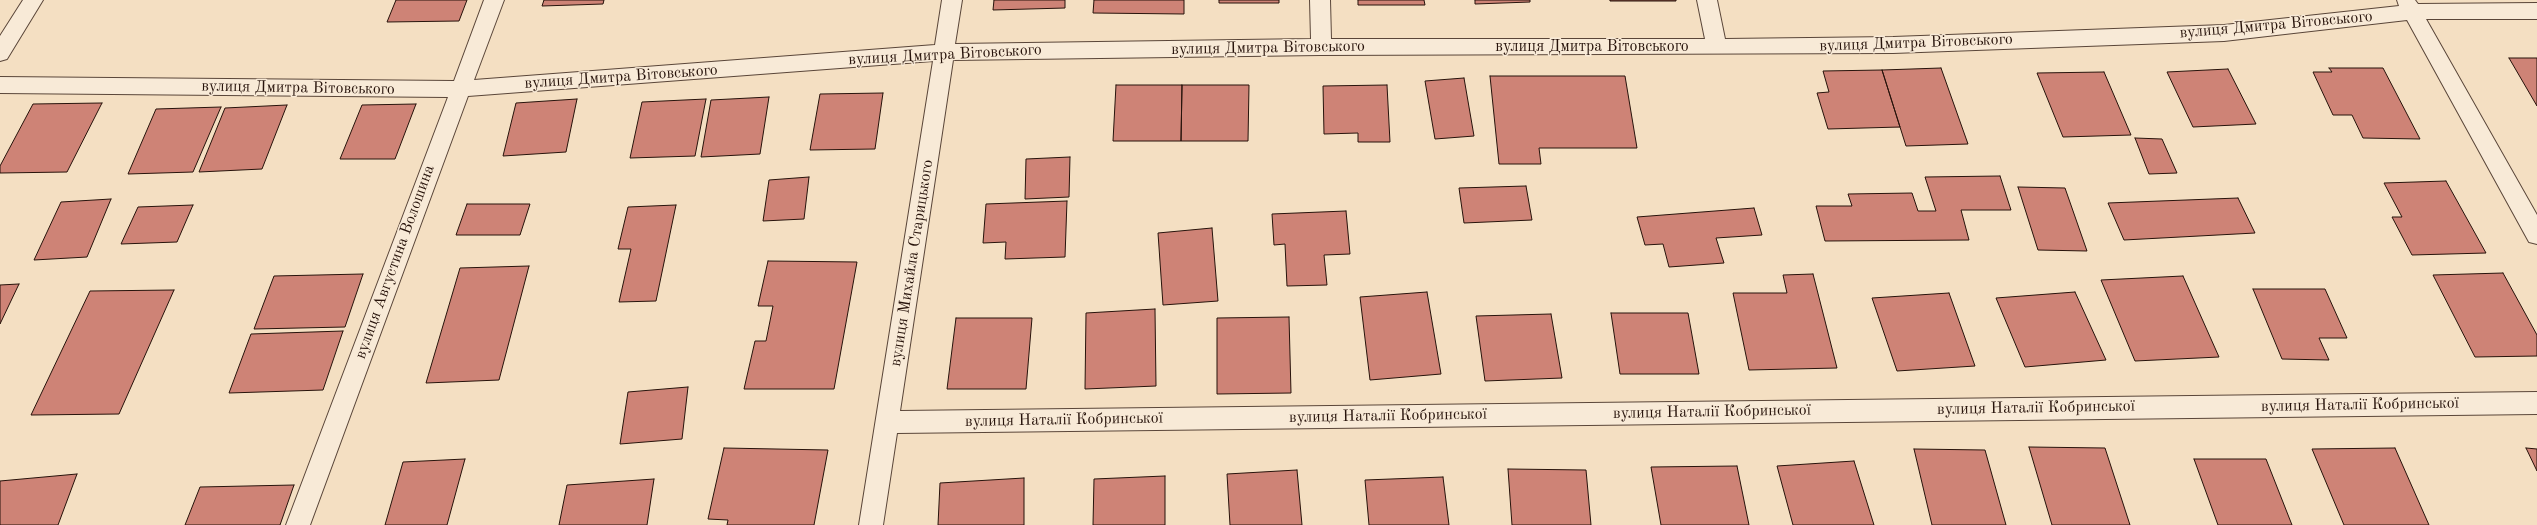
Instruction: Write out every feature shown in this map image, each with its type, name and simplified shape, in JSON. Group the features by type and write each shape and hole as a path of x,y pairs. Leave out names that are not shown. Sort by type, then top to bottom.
{"street":[{"path":"0,53 33,0"},
{"name":"вулиця Августина Волошина","path":"298,525 459,89 494,0"},
{"name":"вулиця Михайла Старицького","path":"871,525 952,0"},
{"path":"1320,0 1321,47"},
{"path":"1707,0 1717,47"},
{"path":"2408,6 2537,235"},
{"name":"вулиця Дмитра Вітовського","path":"0,85 459,89 945,52 1321,47 1717,47 1893,45 2224,33 2408,6 2537,11"},
{"name":"вулиця Наталії Кобринської","path":"888,422 2537,402"}],"building":[{"path":"396,0 467,0 459,21 387,22"},
{"path":"544,0 604,0 603,4 542,6"},
{"path":"994,0 1065,0 1065,8 993,10"},
{"path":"1094,0 1184,0 1184,14 1093,13"},
{"path":"1219,0 1279,0 1279,3 1219,3"},
{"path":"1358,0 1424,0 1425,5 1358,5"},
{"path":"1475,0 1530,0 1530,2 1475,4"},
{"path":"1676,0 1676,1 1610,1"},
{"path":"2509,58 2537,58 2537,106"},
{"path":"1941,68 1968,144 1906,146 1882,70"},
{"path":"2329,68 2383,68 2420,139 2363,138 2352,115 2333,115 2313,72 2332,72"},
{"path":"2228,69 2256,124 2193,127 2167,72"},
{"path":"1882,70 1900,127 1828,129 1817,93 1829,92 1823,71"},
{"path":"2104,72 2131,135 2063,137 2037,73"},
{"path":"1490,76 1625,76 1637,148 1539,148 1541,164 1499,164"},
{"path":"1464,78 1474,136 1435,139 1425,81"},
{"path":"1116,85 1182,85 1181,141 1113,141"},
{"path":"1182,85 1249,85 1248,141 1181,141"},
{"path":"1387,85 1390,142 1358,142 1358,133 1324,134 1323,86"},
{"path":"883,93 875,149 810,150 820,94"},
{"path":"769,97 760,154 701,157 711,100"},
{"path":"577,99 566,152 503,156 516,103"},
{"path":"706,99 695,156 630,158 642,102"},
{"path":"102,103 67,172 0,173 0,166 33,104"},
{"path":"416,104 395,159 340,159 362,105"},
{"path":"287,105 262,169 199,172 225,108"},
{"path":"221,107 193,172 128,174 156,109"},
{"path":"2135,138 2162,139 2177,173 2149,174"},
{"path":"1070,157 1069,197 1025,199 1026,159"},
{"path":"2000,176 2011,210 1961,210 1969,240 1825,241 1816,206 1852,206 1848,194 1912,193 1918,211 1936,211 1925,177"},
{"path":"809,177 804,219 763,221 769,180"},
{"path":"2446,181 2486,253 2412,255 2392,217 2402,217 2384,183"},
{"path":"1526,186 1532,220 1464,223 1459,188"},
{"path":"2018,187 2065,188 2087,251 2038,250"},
{"path":"2238,198 2255,233 2124,240 2108,203"},
{"path":"111,199 87,257 34,260 61,202"},
{"path":"1067,201 1065,257 1005,259 1006,242 983,243 986,204"},
{"path":"467,204 530,204 520,235 456,235"},
{"path":"193,205 177,242 121,244 138,207"},
{"path":"676,205 656,301 619,302 631,249 618,249 628,207"},
{"path":"1754,208 1762,235 1716,238 1724,263 1669,267 1663,244 1645,245 1637,217"},
{"path":"1346,211 1350,254 1324,255 1327,285 1287,286 1285,244 1274,245 1272,214"},
{"path":"1212,228 1218,301 1163,305 1158,233"},
{"path":"768,261 857,262 834,389 744,389 755,341 766,341 773,306 758,306"},
{"path":"529,266 499,380 426,383 460,268"},
{"path":"2503,273 2537,335 2537,356 2475,357 2433,275"},
{"path":"363,274 345,327 254,329 274,276"},
{"path":"1813,274 1837,368 1749,370 1733,293 1787,293 1783,275"},
{"path":"2183,276 2219,357 2135,361 2101,280"},
{"path":"19,284 0,324 0,285"},
{"path":"2253,289 2325,289 2347,338 2319,338 2329,360 2282,359"},
{"path":"174,290 119,414 31,415 90,291"},
{"path":"1427,292 1441,374 1370,380 1360,297"},
{"path":"2075,292 2106,360 2025,367 1996,298"},
{"path":"1949,293 1975,366 1897,371 1872,298"},
{"path":"1155,309 1156,386 1085,389 1086,313"},
{"path":"1611,313 1688,313 1699,374 1620,374"},
{"path":"1551,314 1562,378 1485,381 1476,316"},
{"path":"1289,317 1291,393 1217,394 1217,318"},
{"path":"956,318 1032,318 1026,389 947,389"},
{"path":"343,331 323,390 229,393 251,334"},
{"path":"688,387 682,439 620,444 628,392"},
{"path":"2029,447 2105,448 2130,525 2052,525"},
{"path":"724,448 828,450 814,525 727,525 728,520 708,519"},
{"path":"2395,448 2429,525 2344,525 2312,449"},
{"path":"2526,448 2537,449 2537,471"},
{"path":"1914,449 1985,450 2006,525 1932,525"},
{"path":"465,459 447,525 385,525 403,462"},
{"path":"2194,459 2266,459 2292,525 2218,525"},
{"path":"1854,461 1874,525 1793,525 1777,466"},
{"path":"1737,466 1749,525 1661,525 1651,467"},
{"path":"1508,469 1586,470 1591,525 1512,525"},
{"path":"1297,470 1302,525 1230,525 1227,474"},
{"path":"77,474 58,525 0,525 0,481"},
{"path":"1165,476 1165,525 1093,525 1094,479"},
{"path":"1443,477 1449,525 1369,525 1365,480"},
{"path":"1024,478 1024,525 938,525 940,483"},
{"path":"654,479 647,525 559,525 567,485"},
{"path":"294,485 280,525 185,525 200,487"}]}
